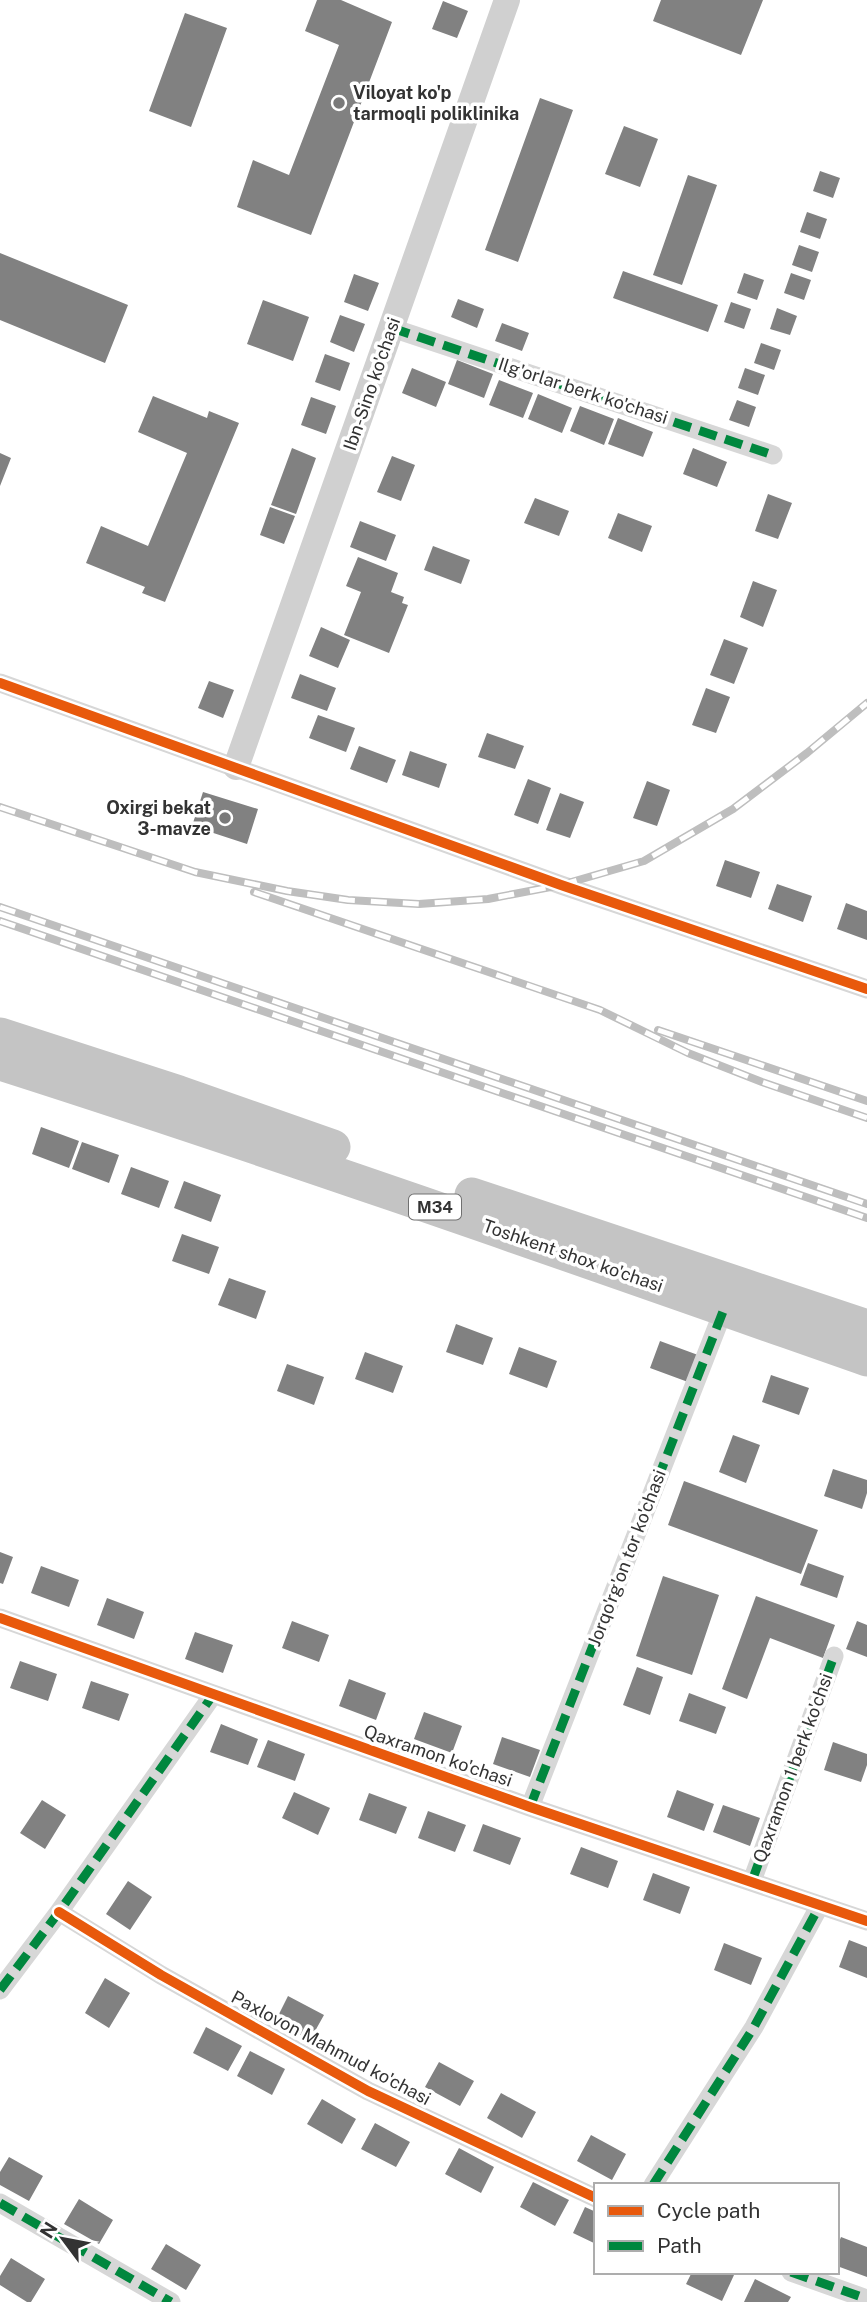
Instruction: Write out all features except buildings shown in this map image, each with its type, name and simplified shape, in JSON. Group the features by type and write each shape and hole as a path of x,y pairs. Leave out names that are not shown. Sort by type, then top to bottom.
{"highway":[{"name":"Toshkent shox ko'chasi","path":"0,1035 179,1093 724,1309 867,1359"},
{"name":"Toshkent shox ko'chasi","path":"0,1063 867,1327"}],"main road":[{"name":"Ibn-Sino ko'chasi","path":"236,767 507,0"}],"street":[{"name":"Ilg'orlar berk ko'chasi","path":"392,328 773,454"},
{"path":"0,683 561,885 867,989"},
{"name":"Jorqo'rg'on tor ko'chasi","path":"530,1807 724,1309"},
{"name":"Qaxramon ko'chasi","path":"0,1618 530,1807 867,1921"},
{"name":"Qaxramon 1 berk ko'chsi","path":"752,1881 834,1656"},
{"path":"0,1990 59,1912 213,1695"},
{"path":"654,2183 754,2027 820,1905"},
{"name":"Paxlovon Mahmud ko'chasi","path":"59,1912 161,1975 368,2091 594,2197"},
{"path":"0,2203 171,2302"},
{"path":"797,2274 867,2299"}],"railway":[{"path":"0,807 195,872 287,891 348,900 419,904 488,899 561,885 644,861 733,809 867,703"},
{"path":"254,892 600,1010 688,1053 867,1118"},
{"path":"0,907 867,1204"},
{"path":"0,921 867,1218"},
{"path":"658,1030 867,1101"}],"marked path":[{"path":"392,328 773,455"},
{"path":"530,1807 724,1309"},
{"path":"752,1881 834,1656"},
{"path":"0,1990 59,1912 213,1695"},
{"path":"654,2183 754,2027 820,1905"},
{"path":"0,2203 171,2302"},
{"path":"797,2274 867,2299"}],"cycle path":[{"path":"0,683 561,885 867,989"},
{"path":"0,1618 530,1807 867,1921"},
{"path":"59,1912 161,1975 368,2091 594,2197"}],"place":[{"name":"Viloyat ko'p tarmoqli poliklinika","path":"339,103"},
{"name":"Oxirgi bekat 3-mavze","path":"225,818"}]}
